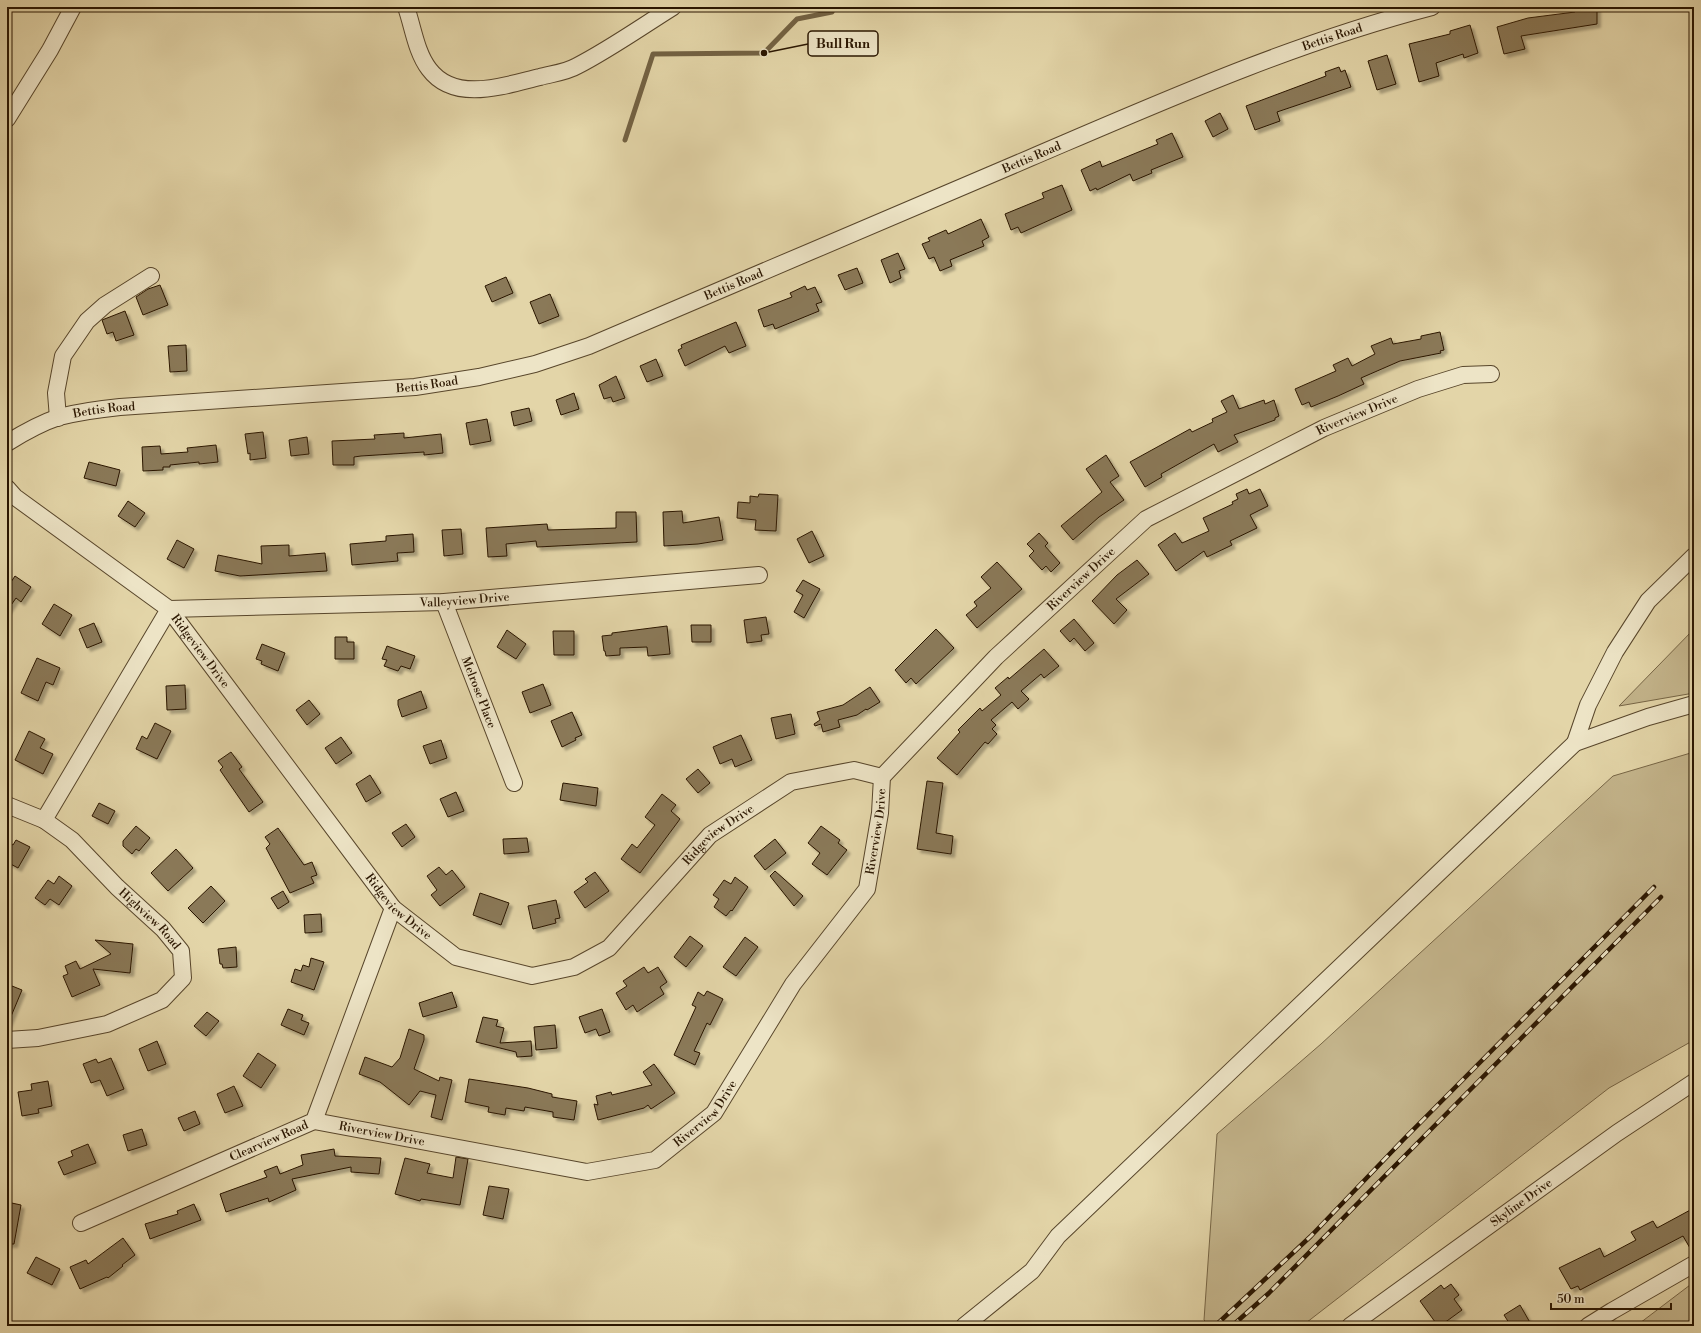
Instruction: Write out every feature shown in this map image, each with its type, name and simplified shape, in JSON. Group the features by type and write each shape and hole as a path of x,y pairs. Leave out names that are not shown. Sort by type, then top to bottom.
{"street":[{"path":"7,119 50,50 73,7"},
{"path":"406,7 422,57 429,70 441,80 453,87 468,90 500,87 576,67 673,7"},
{"name":"Bettis Road","path":"7,443 26,432 58,418 120,406 415,387 479,377 535,364 589,346 1069,141 1219,79 1314,43 1392,17 1432,7"},
{"path":"58,418 56,393 63,356 87,322 105,305 151,276"},
{"name":"Riverview Drive","path":"314,1121 586,1172 656,1160 714,1113 793,984 867,890 880,813 882,777 996,657 1146,519 1324,428 1418,389 1463,376 1491,374"},
{"name":"Ridgeview Drive","path":"7,488 15,497 169,609 393,908 456,957 532,976 574,967 609,948 710,835 791,782 854,770 882,777"},
{"path":"1575,743 1588,705 1623,639 1648,600 1694,556"},
{"name":"Valleyview Drive","path":"169,609 444,602 759,575"},
{"name":"Melrose Place","path":"444,602 514,783"},
{"path":"44,820 169,609"},
{"path":"964,1326 1032,1271 1058,1236 1575,743 1648,717 1694,704"},
{"name":"Highview Road","path":"7,805 44,820 72,840 117,887 163,929 181,951 183,978 162,1000 107,1024 38,1038 7,1040"},
{"name":"Clearview Road","path":"81,1223 314,1121 393,908"},
{"name":"Skyline Drive","path":"1350,1326 1617,1133 1694,1082"},
{"path":"1588,1326 1694,1264"},
{"path":"1605,1326 1612,1311"}],"shaded area":[{"path":"1694,629 1694,693 1619,706"},
{"path":"1694,752 1694,1040 1609,1088 1302,1326 1210,1326 1204,1320 1217,1134 1321,1044 1613,776"},
{"path":"1694,1282 1694,1326 1636,1326"}],"building":[{"path":"1575,7 1597,7 1597,24 1521,36 1525,49 1504,54 1497,27 1528,18 1575,12"},
{"path":"1470,25 1478,53 1464,58 1463,54 1436,63 1439,76 1419,82 1409,44 1450,34 1450,31"},
{"path":"1387,55 1396,84 1377,90 1368,61"},
{"path":"1339,67 1341,72 1345,70 1351,87 1277,112 1280,121 1255,130 1246,106 1326,76 1325,72"},
{"path":"1220,113 1228,129 1213,137 1205,121"},
{"path":"1172,133 1183,157 1151,170 1152,173 1133,181 1130,174 1097,190 1096,188 1090,191 1081,170 1100,161 1102,167 1158,144 1156,140"},
{"path":"1062,185 1072,210 1021,233 1018,227 1011,230 1005,214 1044,198 1042,193"},
{"path":"981,219 989,237 982,241 984,246 950,260 952,266 940,271 934,257 929,259 922,244 930,241 928,238 946,230 948,234"},
{"path":"898,253 905,269 899,271 901,278 890,283 881,260"},
{"path":"857,268 863,283 845,290 838,275"},
{"path":"506,277 513,293 492,302 485,286"},
{"path":"160,285 168,305 143,315 136,297 148,289"},
{"path":"805,286 807,290 815,287 822,302 816,304 819,311 775,329 773,324 764,327 758,310 792,297 790,293"},
{"path":"550,294 559,316 539,324 530,302"},
{"path":"125,311 134,335 116,341 113,332 107,334 102,320"},
{"path":"736,322 746,346 729,353 725,346 685,366 678,350 682,348 681,345"},
{"path":"1440,332 1444,350 1440,351 1441,353 1400,361 1361,378 1364,384 1338,396 1311,407 1309,402 1302,405 1295,389 1336,371 1333,365 1348,358 1352,366 1375,354 1371,346 1391,338 1393,344 1421,339 1421,336"},
{"path":"186,345 187,371 170,372 168,346"},
{"path":"656,359 663,376 647,382 640,366"},
{"path":"616,376 625,398 613,402 611,397 604,399 599,385"},
{"path":"574,393 579,409 561,415 556,400"},
{"path":"1233,395 1239,409 1264,400 1265,404 1274,400 1279,416 1275,418 1275,420 1234,435 1238,442 1218,452 1214,444 1161,474 1162,477 1145,487 1130,462 1190,429 1192,432 1213,422 1212,419 1227,412 1221,401"},
{"path":"529,408 532,421 514,426 511,412"},
{"path":"487,419 491,441 470,445 466,423"},
{"path":"263,432 266,458 250,460 250,453 248,454 245,434"},
{"path":"404,433 404,438 441,434 443,453 424,455 424,452 361,456 354,457 354,465 333,465 332,441 375,439 374,435"},
{"path":"307,437 309,454 291,456 289,440"},
{"path":"216,445 218,462 170,465 170,467 163,467 163,470 143,471 142,447 160,446 161,454 188,452 187,448"},
{"path":"1106,455 1119,476 1110,482 1124,500 1099,517 1073,540 1061,526 1102,492 1086,469"},
{"path":"89,462 120,470 116,486 84,478"},
{"path":"1247,489 1249,494 1260,489 1268,506 1250,515 1257,528 1230,541 1232,545 1207,557 1204,551 1176,571 1158,545 1175,533 1182,543 1209,531 1203,518 1233,504 1232,502 1238,499 1236,494"},
{"path":"759,494 778,495 776,531 755,530 756,520 737,518 738,502 750,503 750,496 758,497"},
{"path":"128,501 145,513 135,527 118,516"},
{"path":"682,511 683,523 719,517 723,540 698,544 664,546 663,512"},
{"path":"616,512 636,512 637,542 537,547 536,541 506,544 507,556 488,557 486,528 547,524 548,530 616,528"},
{"path":"461,529 463,554 444,556 442,530"},
{"path":"812,531 824,556 809,563 797,539"},
{"path":"1039,533 1048,543 1045,546 1060,563 1051,572 1046,566 1042,570 1029,556 1034,551 1027,544"},
{"path":"413,534 414,552 397,553 398,561 352,565 350,544 386,541 386,536"},
{"path":"177,540 194,549 184,568 167,559"},
{"path":"289,545 289,556 325,553 327,571 240,576 215,571 218,555 262,564 261,546"},
{"path":"1137,560 1149,574 1116,599 1127,610 1114,624 1092,601 1117,575"},
{"path":"997,562 1022,589 977,628 966,615 977,606 974,602 991,588 981,577"},
{"path":"15,576 31,587 21,602 16,598 7,611 7,588"},
{"path":"803,580 820,589 804,618 794,612 803,595 796,591"},
{"path":"54,604 72,615 60,636 42,624"},
{"path":"766,617 769,634 761,635 762,641 747,643 744,620"},
{"path":"1074,619 1094,643 1085,651 1074,638 1070,642 1060,631"},
{"path":"94,623 102,642 87,648 79,629"},
{"path":"691,625 711,625 711,642 692,642"},
{"path":"667,626 670,654 648,656 647,647 620,648 620,655 606,656 602,636 612,635 612,633"},
{"path":"936,629 954,648 916,684 911,678 906,683 895,670"},
{"path":"507,630 526,644 516,659 497,647"},
{"path":"553,631 574,631 574,655 554,655"},
{"path":"335,637 347,637 347,642 354,642 354,659 335,659"},
{"path":"262,644 285,653 278,671 261,664 262,661 256,659"},
{"path":"387,646 415,656 410,669 401,666 398,671 384,666 387,660 382,659"},
{"path":"1044,649 1059,666 1044,678 1041,674 1021,691 1029,699 1018,709 1012,702 991,720 996,725 992,729 997,734 988,744 985,742 957,775 937,758 960,732 958,730 980,708 982,711 1001,695 995,688 1008,677 1009,679"},
{"path":"37,658 60,668 53,685 46,682 38,701 21,693"},
{"path":"543,684 551,705 530,713 522,692"},
{"path":"185,685 186,709 167,710 166,686"},
{"path":"870,687 880,702 857,715 838,720 840,727 823,732 821,724 815,726 814,724 820,720 817,712 843,705"},
{"path":"421,691 427,708 402,717 398,700"},
{"path":"309,700 320,714 307,725 296,710"},
{"path":"572,712 582,735 575,738 576,740 562,747 551,721"},
{"path":"791,714 795,734 776,739 771,718"},
{"path":"155,723 171,731 157,759 136,749 142,736 147,739"},
{"path":"29,731 45,739 40,748 53,754 43,774 15,760"},
{"path":"741,735 752,760 735,767 732,759 720,764 713,747"},
{"path":"341,737 352,753 336,764 325,748"},
{"path":"441,740 447,758 430,764 423,746"},
{"path":"231,752 242,767 239,769 263,802 249,812 220,770 223,767 218,761"},
{"path":"698,769 710,783 698,793 686,779"},
{"path":"370,775 381,793 366,802 356,784"},
{"path":"927,781 943,783 936,833 953,836 951,854 917,849"},
{"path":"563,783 598,788 596,806 560,800"},
{"path":"456,792 464,811 448,817 440,799"},
{"path":"662,794 676,805 671,811 680,819 640,873 621,859 632,844 637,848 655,825 645,817"},
{"path":"99,803 115,811 108,824 92,816"},
{"path":"406,824 415,837 402,847 392,833"},
{"path":"136,826 150,838 139,851 136,849 132,854 123,846 123,841"},
{"path":"821,826 840,840 838,843 847,850 827,875 812,864 820,853 808,843"},
{"path":"278,828 304,865 312,862 317,875 311,877 314,883 290,893 266,848 270,844 265,837"},
{"path":"527,838 529,852 504,854 503,839"},
{"path":"775,839 786,853 765,870 754,856"},
{"path":"16,840 30,847 18,868 7,862 7,842 13,845"},
{"path":"176,849 193,868 168,891 151,873"},
{"path":"439,867 446,875 452,870 465,887 440,906 431,895 437,890 427,876"},
{"path":"775,871 803,896 794,906 770,876"},
{"path":"595,872 609,891 585,908 574,892 588,882 585,879"},
{"path":"59,876 72,886 59,905 50,899 45,905 35,898 48,880 54,884"},
{"path":"735,877 748,887 732,911 731,910 726,916 714,907 719,899 713,895 724,880 731,884"},
{"path":"211,886 225,901 203,923 188,908"},
{"path":"283,891 289,902 278,909 271,898"},
{"path":"480,893 509,903 501,925 473,915"},
{"path":"556,900 560,918 555,919 556,923 533,929 528,906"},
{"path":"321,914 322,932 305,933 304,915"},
{"path":"690,936 703,946 686,967 674,957"},
{"path":"745,937 758,947 736,976 723,967"},
{"path":"95,940 133,944 130,973 93,969 100,985 72,997 63,976 68,974 65,966 76,961 80,969 111,954"},
{"path":"236,947 237,967 223,968 222,964 220,964 218,949"},
{"path":"311,958 324,962 314,990 291,982 295,969 301,971 303,965 309,967"},
{"path":"644,967 648,973 658,967 667,982 660,987 664,994 637,1012 633,1005 626,1010 616,993 627,986 623,981"},
{"path":"7,984 22,990 7,1026"},
{"path":"707,991 723,999 710,1025 707,1023 694,1051 700,1053 695,1065 674,1055 696,1007 692,1005 698,992 704,996"},
{"path":"452,992 457,1007 423,1017 419,1003"},
{"path":"288,1009 303,1015 301,1020 309,1023 304,1035 281,1025"},
{"path":"602,1009 610,1032 599,1036 596,1029 585,1033 579,1017"},
{"path":"207,1012 219,1021 206,1036 194,1026"},
{"path":"483,1017 498,1020 496,1026 504,1028 500,1043 531,1041 532,1056 517,1057 516,1052 476,1042"},
{"path":"555,1025 557,1048 536,1050 534,1027"},
{"path":"409,1029 424,1035 424,1040 414,1069 439,1081 440,1077 452,1080 442,1120 431,1117 436,1095 420,1091 409,1105 380,1082 359,1074 365,1057 392,1067 400,1058"},
{"path":"157,1041 166,1064 148,1071 139,1049"},
{"path":"258,1053 276,1065 261,1088 243,1076"},
{"path":"111,1058 124,1089 107,1096 100,1080 91,1083 83,1064 96,1059 98,1063"},
{"path":"654,1064 675,1093 651,1109 648,1105 644,1108 598,1120 594,1104 598,1105 596,1096 611,1092 612,1095 652,1085 643,1072"},
{"path":"469,1079 528,1088 552,1094 552,1097 577,1101 574,1120 553,1117 553,1112 525,1107 524,1111 506,1108 505,1115 488,1112 489,1107 465,1102"},
{"path":"48,1081 52,1106 38,1109 39,1113 22,1116 18,1092 32,1090 31,1084"},
{"path":"234,1086 243,1106 225,1113 217,1094"},
{"path":"195,1111 200,1124 184,1131 178,1118"},
{"path":"142,1129 147,1145 128,1151 123,1135"},
{"path":"88,1144 96,1163 64,1175 58,1162 73,1156 71,1151"},
{"path":"334,1149 335,1156 381,1158 379,1174 351,1172 351,1167 292,1179 296,1190 269,1202 268,1198 226,1212 220,1194 267,1177 264,1171 277,1166 280,1174 303,1165 301,1155"},
{"path":"456,1157 468,1159 460,1205 421,1199 420,1201 395,1194 405,1158 430,1164 427,1173 453,1178"},
{"path":"489,1186 509,1189 503,1219 483,1215"},
{"path":"7,1202 21,1205 14,1244 7,1244"},
{"path":"194,1204 201,1220 150,1239 145,1224 178,1214 177,1211"},
{"path":"1694,1208 1694,1255 1683,1236 1580,1290 1578,1286 1571,1289 1559,1268 1600,1248 1604,1257 1636,1240 1631,1232 1653,1221 1657,1228"},
{"path":"123,1238 135,1255 108,1278 107,1277 80,1289 70,1267 86,1260 88,1264"},
{"path":"36,1257 60,1269 52,1285 27,1273"},
{"path":"1451,1284 1459,1295 1454,1299 1462,1310 1438,1326 1420,1301 1441,1285 1444,1289"},
{"path":"1520,1305 1532,1326 1511,1326 1504,1315"}],"waterway":[{"path":"625,140 653,54 764,53 797,19 832,12 834,7"}],"railway":[{"path":"1215,1326 1311,1236 1404,1139 1654,887"},
{"path":"1232,1326 1269,1293 1661,897"}],"place":[{"name":"Bull Run","path":"764,53"}]}
